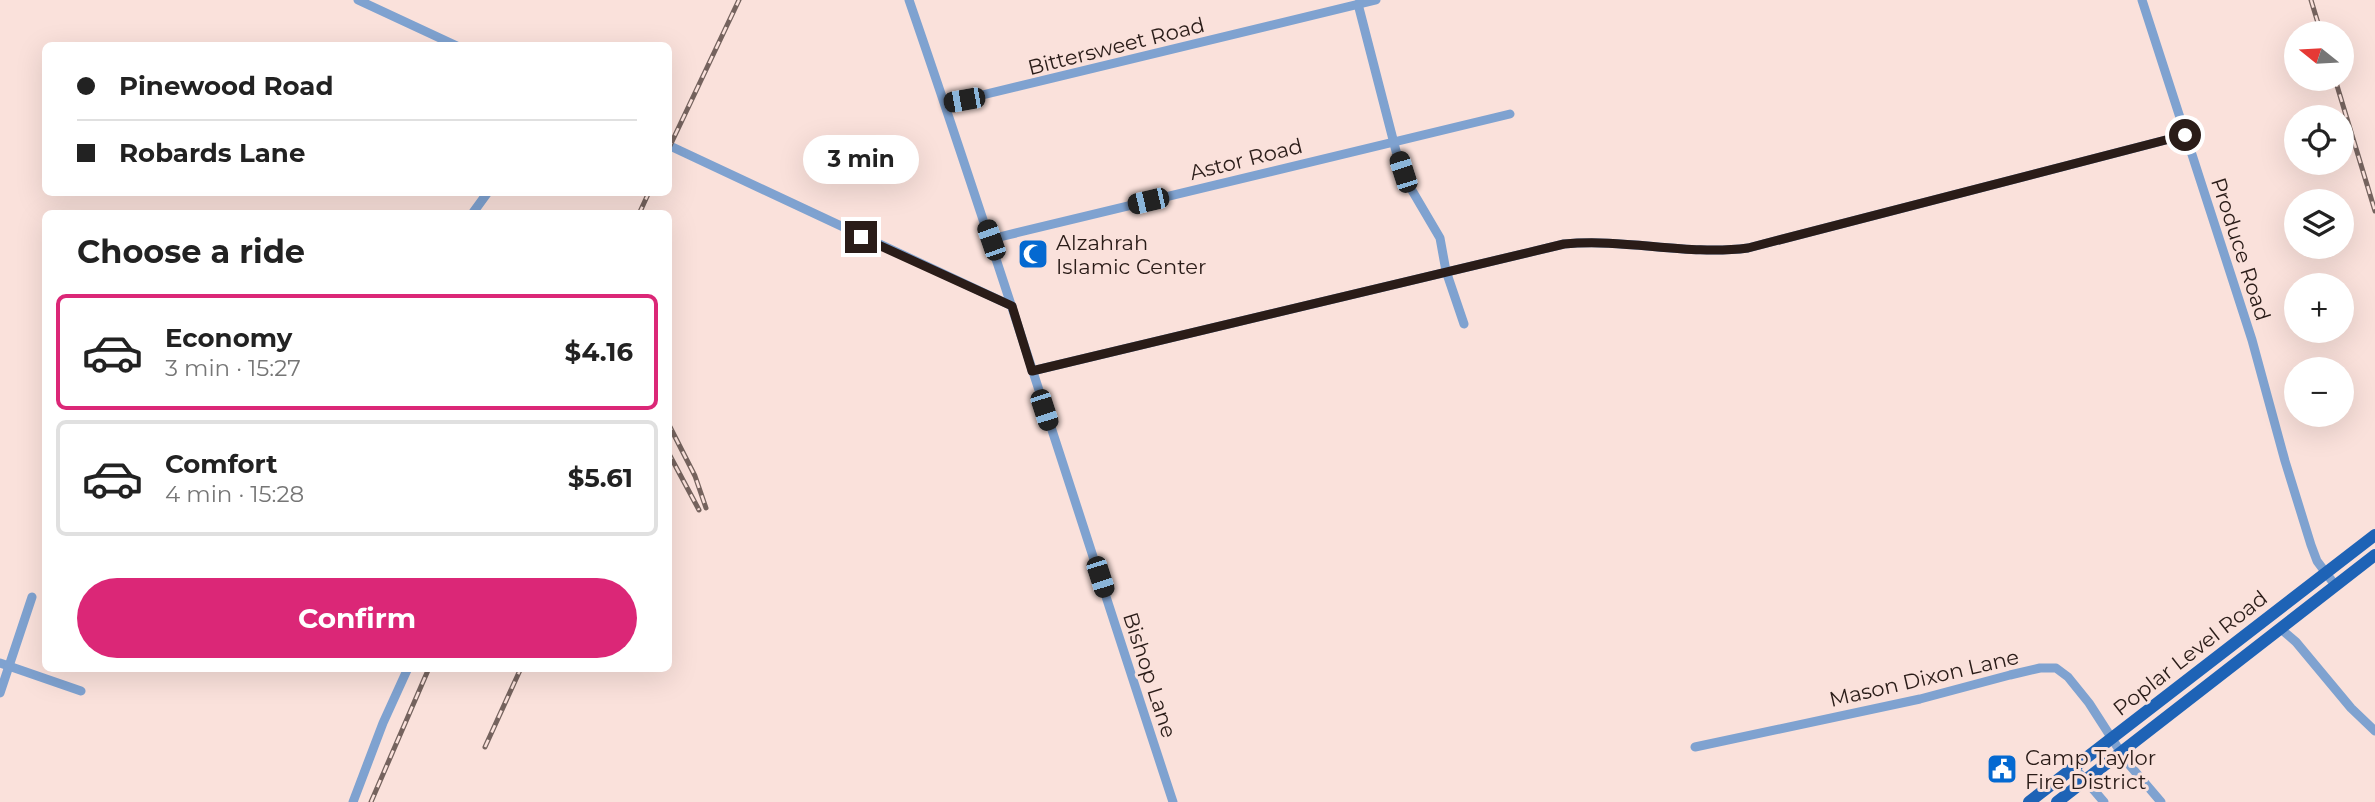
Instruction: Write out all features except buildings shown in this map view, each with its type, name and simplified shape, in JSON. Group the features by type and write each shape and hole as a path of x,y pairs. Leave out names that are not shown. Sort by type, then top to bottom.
{"main road":[{"name":"Poplar Level Road","path":"2029,802 2375,535"},
{"name":"Poplar Level Road","path":"2057,802 2375,555"}],"street":[{"path":"358,0 448,42"},
{"name":"Bishop Lane","path":"909,0 991,240 1173,802"},
{"name":"Bittersweet Road","path":"945,104 1376,0"},
{"name":"Produce Road","path":"2142,0 2252,340 2297,504 2317,561 2335,585"},
{"path":"1358,4 1394,142 1410,187 1440,239 1446,271 1464,324"},
{"name":"Astor Road","path":"991,240 1510,114"},
{"path":"1032,371 1539,249 1585,242 1697,250 1748,248 2185,135"},
{"path":"672,147 1012,306"},
{"path":"0,693 4,664 32,597"},
{"path":"2281,629 2296,642 2351,708 2375,731"},
{"path":"4,664 81,691"},
{"name":"Mason Dixon Lane","path":"1695,747 1920,699 2050,667 2060,669 2068,677 2120,753 2161,802"},
{"path":"353,802 383,723 406,672"},
{"path":"2074,767 2104,802"}],"railway":[{"path":"672,142 739,0"},
{"path":"2311,0 2317,21"},
{"path":"2339,91 2375,211"},
{"path":"641,210 647,196"},
{"path":"672,431 695,476 706,508"},
{"path":"672,459 699,510"},
{"path":"371,802 427,672"},
{"path":"485,747 519,672"}],"place":[{"name":"Alzahrah Islamic Center","path":"1033,254"},
{"name":"Camp Taylor Fire District","path":"2002,769"}],"route":[{"path":"861,237 1012,306 1032,371 1564,244 1612,242 1697,250 1748,248 2185,135"}]}
